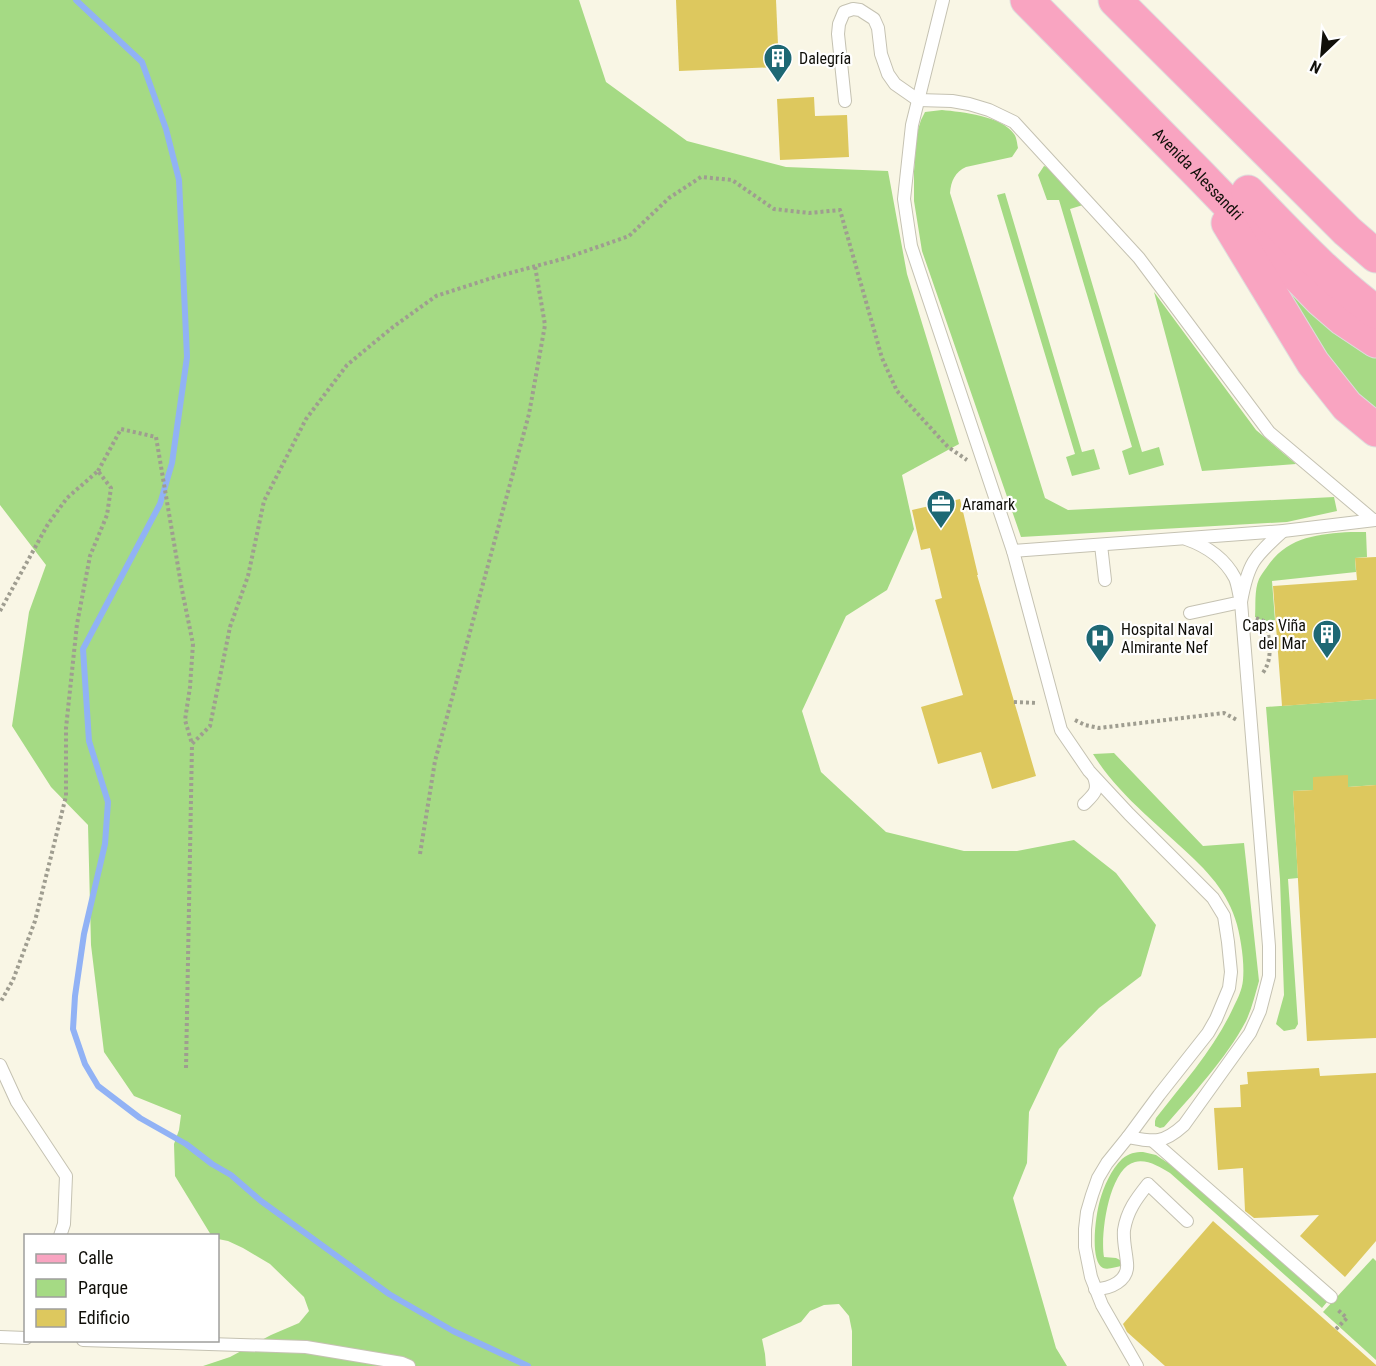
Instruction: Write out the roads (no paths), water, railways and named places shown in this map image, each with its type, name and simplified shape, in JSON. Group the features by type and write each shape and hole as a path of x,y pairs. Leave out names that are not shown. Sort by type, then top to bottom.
{"main road":[{"name":"Avenida Alessandri","path":"1027,0 1321,300 1343,320 1376,341"},
{"name":"Avenida Alessandri","path":"1057,0 1305,250 1376,312"},
{"path":"1115,0 1340,224 1376,256"},
{"path":"1199,174 1313,363 1347,406 1376,430"}],"lane":[{"path":"944,2 912,125 904,199 911,246 1013,551 1061,730 1093,776 1213,898 1224,916 1228,942 1231,972 1229,988 1216,1019 1208,1033 1107,1163 1095,1186 1087,1212 1085,1247 1095,1289 1118,1335 1137,1366"},
{"path":"845,101 838,34 844,12 853,9 860,10 874,19 878,28 884,66 895,84 918,100 969,104 1014,122 1139,258 1269,432 1374,520"},
{"path":"1013,551 1283,531 1374,520"},
{"path":"1241,602 1248,571 1254,559 1283,531"},
{"path":"1128,1137 1153,1141 1171,1136 1184,1125 1250,1034 1260,1011 1269,976 1269,946 1241,602 1236,580 1229,569 1208,548 1182,537"},
{"path":"1101,545 1105,580"},
{"path":"1190,613 1241,602"},
{"path":"1083,804 1094,795 1097,785 1093,776"},
{"path":"0,1065 17,1102 66,1176 64,1224 61,1234"},
{"path":"1153,1141 1331,1297"},
{"path":"1095,1289 1111,1287 1123,1278 1128,1264 1124,1231 1134,1202 1148,1184 1187,1221"},
{"path":"0,1337 24,1338"},
{"path":"120,1342 306,1347 409,1366"}],"waterway":[{"path":"76,0 142,62 166,129 179,180 187,357 172,463 160,504 83,649 89,741 108,802 105,844 84,934 75,996 73,1029 85,1064 98,1086 140,1118 186,1144 231,1175 261,1201 389,1294 453,1331 528,1366"}],"place":[{"name":"Dalegría","path":"778,84"},
{"name":"Aramark","path":"941,530"},
{"name":"Caps Viña del Mar","path":"1327,660"},
{"name":"Hospital Naval Almirante Nef","path":"1100,664"}]}
